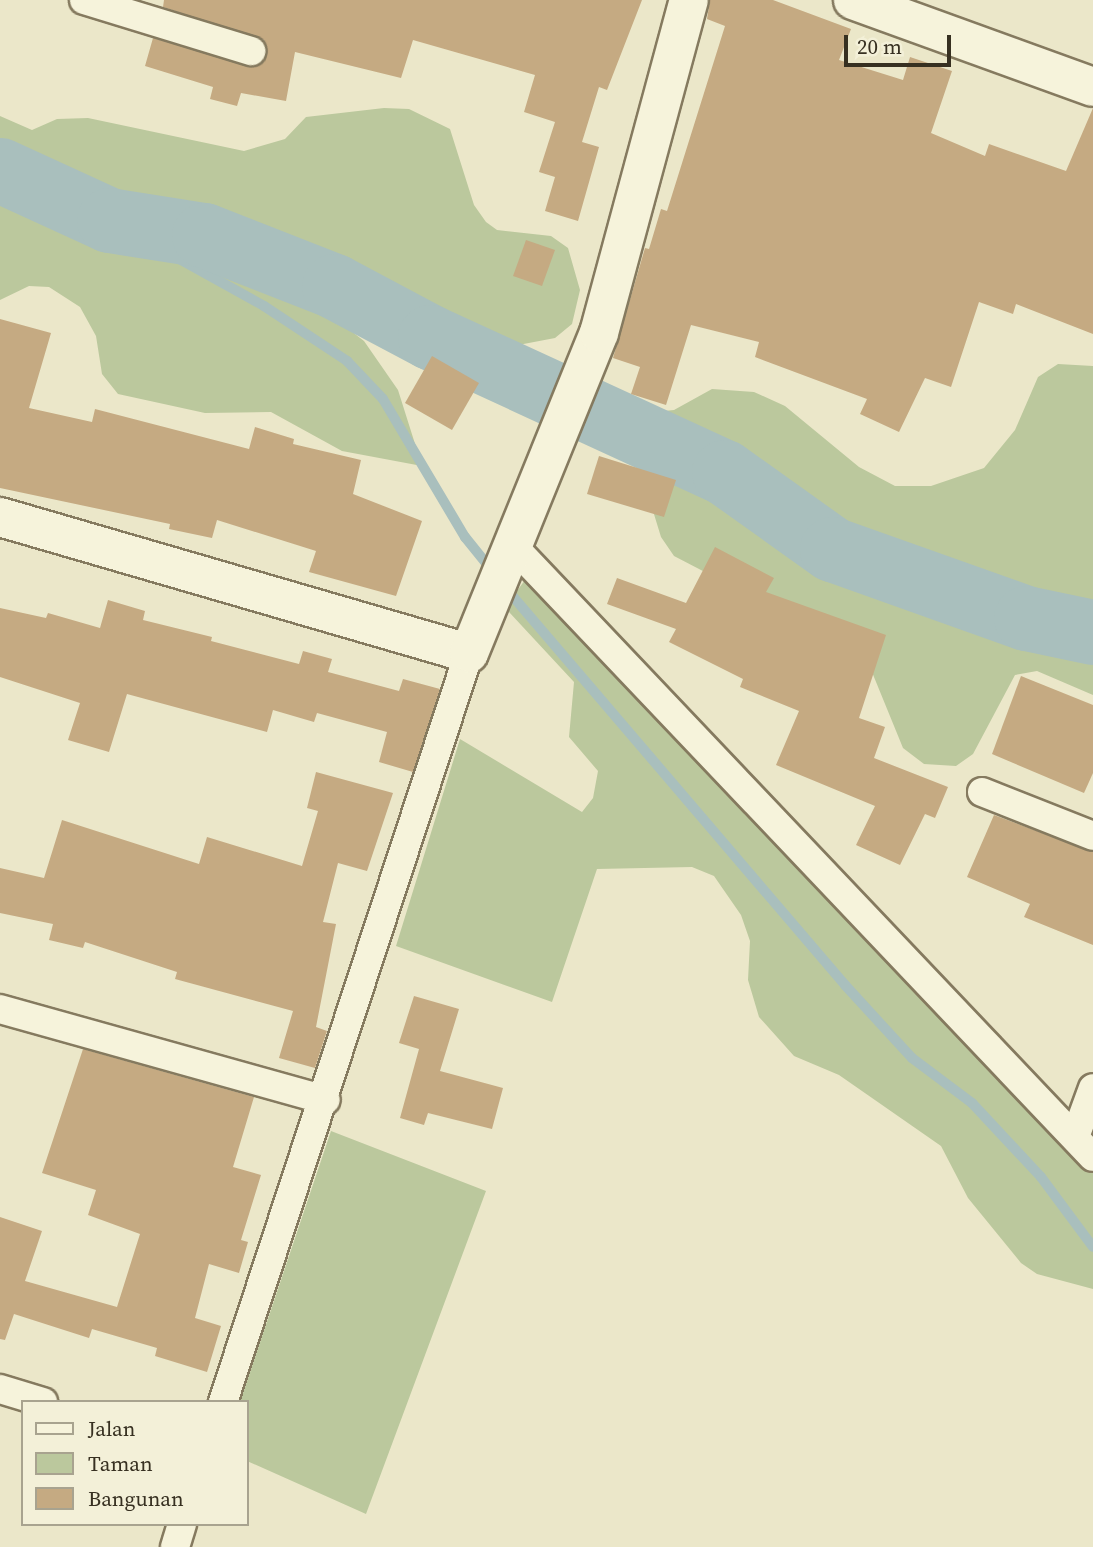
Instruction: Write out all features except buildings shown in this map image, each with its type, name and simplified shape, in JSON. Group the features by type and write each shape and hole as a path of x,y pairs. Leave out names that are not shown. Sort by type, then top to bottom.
{"street":[{"path":"85,0 251,51"},
{"path":"224,1400 326,1100 469,653 599,333 689,0"},
{"path":"853,0 1093,87"},
{"path":"0,517 469,653"},
{"path":"508,553 1084,1147"},
{"path":"982,792 1093,836"},
{"path":"0,1009 326,1100"},
{"path":"1084,1147 1093,1088"},
{"path":"0,1389 36,1400"},
{"path":"175,1547 181,1526"}],"green space":[{"path":"384,108 409,109 450,129 474,205 486,222 497,230 551,236 568,248 580,290 572,324 555,338 513,346 456,338 418,313 374,302 352,305 346,327 364,341 398,390 422,466 342,451 271,412 205,413 118,394 102,374 96,336 80,307 49,287 29,286 0,300 0,116 32,130 57,119 88,118 244,151 285,139 306,117"},
{"path":"1058,364 1093,366 1093,695 1037,671 1015,675 973,754 956,766 924,764 903,748 865,655 674,556 661,537 638,462 599,422 601,407 607,403 654,412 674,410 712,389 754,392 785,406 859,467 895,486 931,486 984,468 1015,430 1038,377"},
{"path":"528,576 1093,1163 1093,1289 1037,1274 1021,1263 968,1198 941,1146 839,1075 794,1056 759,1017 748,980 750,941 741,915 714,876 692,867 597,869 552,1002 396,946 460,739 582,812 593,798 598,771 569,737 574,682 509,612 508,603"},
{"path":"331,1131 486,1191 366,1514 248,1461 248,1400 241,1400"}],"waterway":[{"path":"0,170 109,220 204,235 334,286 430,337 724,472 832,549 1026,618 1093,632"},
{"path":"109,220 264,306 347,361 383,399 465,537 494,573"},
{"path":"504,586 845,985 912,1058 972,1103 1041,1177 1093,1247"}]}
